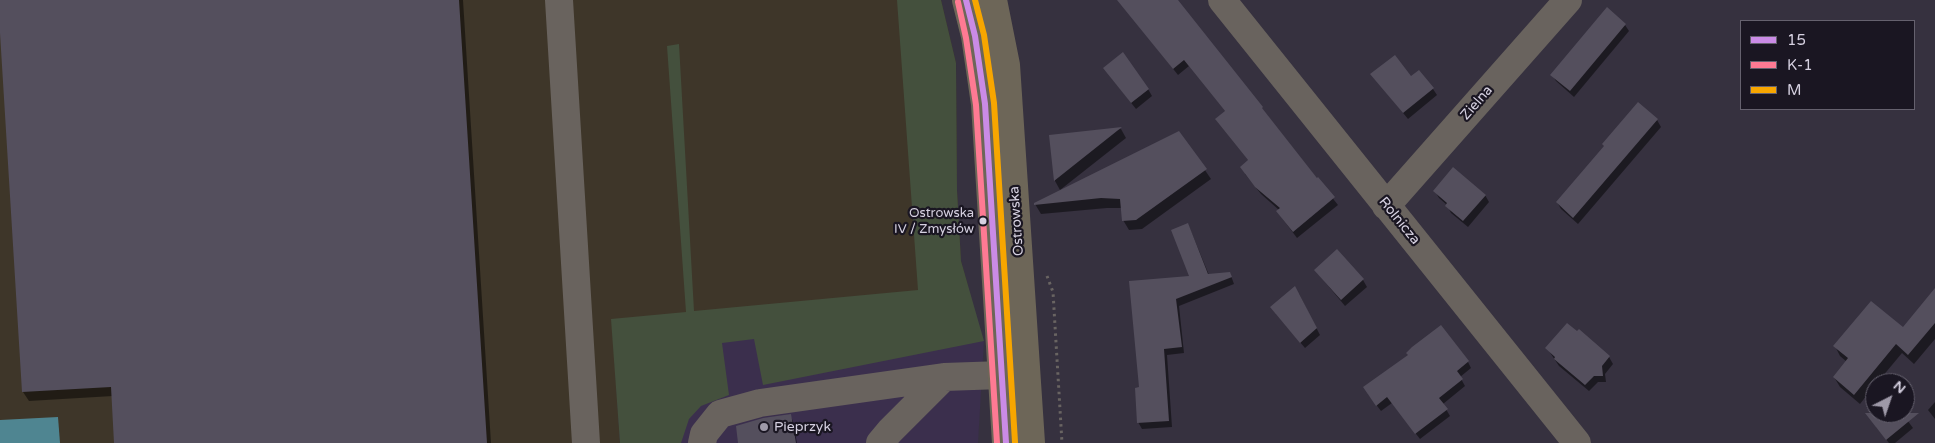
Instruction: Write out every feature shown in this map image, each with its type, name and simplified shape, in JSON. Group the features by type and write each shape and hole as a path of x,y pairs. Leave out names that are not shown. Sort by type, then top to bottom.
{"main road":[{"name":"Ostrowska","path":"966,0 975,36 985,104 1006,443"},
{"name":"Ostrowska","path":"993,0 1007,75 1031,443"}],"street":[{"path":"559,0 586,443"},
{"name":"Rolnicza","path":"1222,0 1577,443"},
{"name":"Zielna","path":"1386,206 1568,0"},
{"path":"702,443 704,434 720,414 760,403 944,377 1002,375"},
{"path":"880,443 890,430 944,377"}],"shaded area":[{"path":"0,0 941,0 956,63 957,190 961,261 968,286 612,320 620,443 0,443"},
{"path":"968,286 984,341 978,443 620,443 611,319"}],"green space":[{"path":"897,0 941,0 956,63 957,190 961,261 984,341 763,385 754,339 722,343 729,395 701,406 689,419 681,443 620,443 611,319 686,312 667,46 679,44 694,311 918,290"}],"water":[{"path":"58,417 60,443 0,443 0,420"}],"building":[{"path":"0,0 459,0 487,443 114,443 111,387 22,392 0,33"},
{"path":"1117,0 1178,0 1317,178 1335,197 1293,232 1276,211 1280,208 1255,187 1240,167 1248,160 1215,119 1225,111 1184,60 1173,69"},
{"path":"1607,7 1626,24 1570,91 1550,75"},
{"path":"1123,52 1149,89 1131,103 1103,68"},
{"path":"1395,55 1411,76 1419,70 1434,88 1403,113 1370,74"},
{"path":"1638,102 1658,119 1573,218 1556,202 1604,146 1602,144"},
{"path":"1122,127 1054,181 1049,135"},
{"path":"1179,131 1207,169 1136,220 1122,221 1120,199 1101,198 1034,205 1034,203"},
{"path":"1453,167 1486,195 1463,221 1445,206 1447,203 1433,191"},
{"path":"1188,223 1208,274 1230,272 1232,277 1176,299 1182,347 1164,349 1169,421 1137,423 1135,388 1139,387 1129,281 1189,276 1171,230"},
{"path":"1337,249 1364,279 1341,300 1314,270"},
{"path":"1295,286 1317,328 1300,343 1270,307"},
{"path":"1935,288 1935,323 1908,355 1896,344 1872,373 1865,373 1865,382 1854,395 1833,377 1848,358 1833,346 1871,301 1903,327"},
{"path":"1567,323 1577,331 1579,329 1610,356 1602,366 1603,376 1594,376 1585,385 1554,359 1555,357 1545,348"},
{"path":"1441,325 1469,361 1457,371 1463,379 1439,398 1448,409 1415,434 1387,397 1376,406 1363,387 1408,355 1406,353 1412,347"},
{"name":"Pieprzyk","path":"791,414 796,443 738,443 736,426 763,418"},
{"path":"1873,423 1907,423 1886,440"}],"transit line":[{"name":"15","path":"966,0 975,36 985,104 1006,443"},
{"name":"M","path":"975,0 984,35 994,103 1015,442"},
{"name":"K-1","path":"958,2 966,38 976,105 997,443"}],"place":[{"name":"Ostrowska IV / Zmysłów","path":"983,221"},
{"name":"Pieprzyk","path":"764,427"}]}
